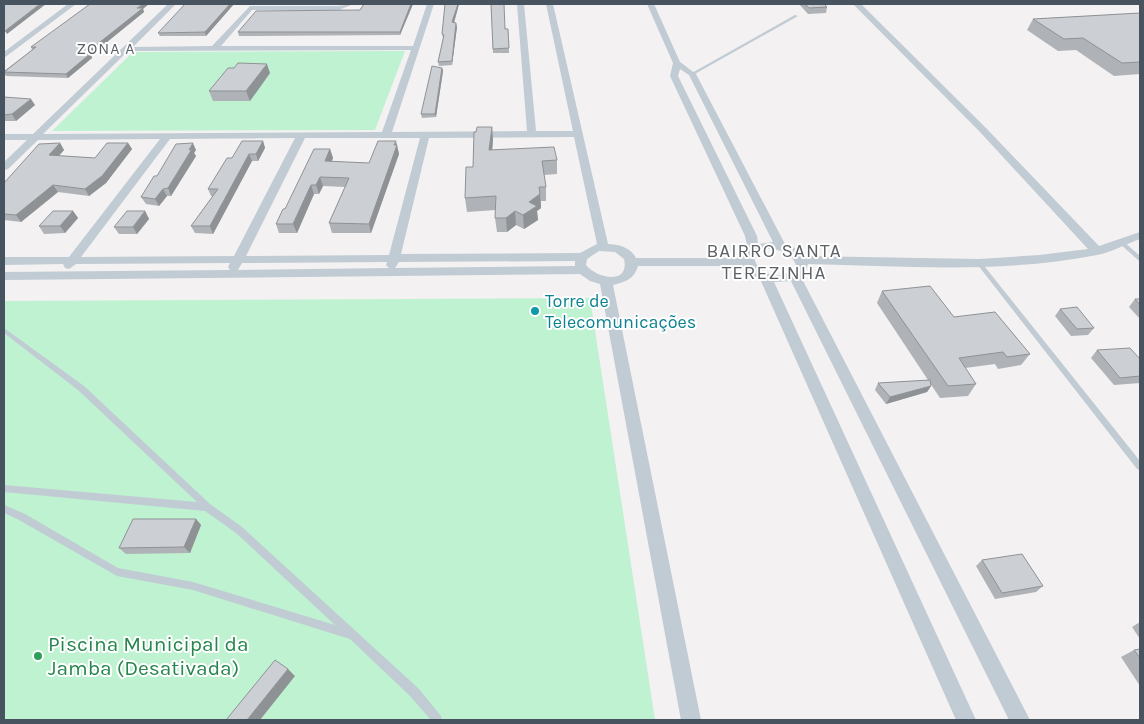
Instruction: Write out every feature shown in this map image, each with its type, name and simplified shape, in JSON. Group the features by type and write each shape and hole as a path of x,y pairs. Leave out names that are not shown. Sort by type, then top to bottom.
{"street":[{"path":"4,56 72,4"},
{"path":"4,167 172,4"},
{"path":"216,48 251,6 333,8 350,4"},
{"path":"386,135 431,4"},
{"path":"521,4 532,134"},
{"path":"550,4 603,247"},
{"path":"650,4 677,63 692,74 780,246"},
{"path":"857,4 983,130 1097,251"},
{"path":"4,47 15,47"},
{"path":"126,49 417,48"},
{"path":"677,63 674,76 751,236 754,250"},
{"path":"674,76 692,74"},
{"path":"4,137 579,134"},
{"path":"390,272 425,135"},
{"path":"61,275 167,136"},
{"path":"231,273 301,136"},
{"path":"801,260 979,263 1039,259 1097,251 1140,235"},
{"path":"765,245 780,246 793,252 801,260 802,269 795,276 781,279 765,276 752,268 748,262 750,253 754,250 765,245"},
{"path":"4,261 582,256 590,250 603,247 619,249 630,256 633,266 627,276 606,281 591,278 582,270 580,265 582,256"},
{"path":"633,262 748,262"},
{"path":"4,276 582,270"},
{"path":"765,276 966,720"},
{"path":"795,276 1020,720"},
{"path":"606,281 691,720"}],"lane":[{"path":"692,74 796,16"},
{"path":"1121,242 1140,259"},
{"path":"979,263 1140,467"},
{"path":"4,330 81,388 207,507 239,530 414,692 437,720"},
{"path":"4,489 207,507"},
{"path":"4,509 117,572 193,586 352,635"}],"green space":[{"path":"405,51 375,130 52,131 133,52"},
{"path":"590,298 655,720 4,720 4,301"}],"building":[{"path":"4,4 40,4 4,31"},
{"path":"90,4 143,4 137,8 143,8 85,54 90,54 66,74 4,72 36,47 31,47"},
{"path":"185,4 230,4 205,32 158,33"},
{"path":"364,4 411,4 400,32 238,32 256,11 360,10"},
{"path":"445,4 458,4 452,22 456,23 452,61 438,62 444,35 442,34"},
{"path":"491,4 504,4 505,29 508,29 509,48 493,49"},
{"path":"805,4 824,4 827,7 809,8"},
{"path":"1140,13 1140,62 1122,63 1083,38 1064,39 1033,19"},
{"path":"238,63 267,64 246,91 209,91 228,68 234,68"},
{"path":"432,66 442,68 435,114 421,114"},
{"path":"4,97 31,99 12,114 4,115"},
{"path":"477,127 492,127 489,150 554,147 557,160 542,161 546,187 539,187 540,194 529,202 537,206 523,215 515,211 506,218 495,218 496,196 465,198 466,167 473,167 474,132 476,132"},
{"path":"242,141 263,141 256,154 249,154 210,226 191,226 218,189 208,189 227,158 232,158"},
{"path":"378,141 396,141 394,145 397,145 369,224 329,223 349,178 320,177 316,185 311,185 293,224 276,224 314,149 330,149 325,161 369,163"},
{"path":"60,143 49,155 95,158 107,143 128,143 102,176 85,189 53,185 16,215 4,214 4,183 39,144"},
{"path":"193,143 189,150 192,149 168,188 163,189 155,199 141,197 154,176 157,176 176,144"},
{"path":"53,211 73,211 60,226 39,226"},
{"path":"127,211 145,211 133,227 114,227"},
{"path":"930,286 954,317 995,312 1030,354 1007,357 1003,352 959,358 976,384 948,386 882,291"},
{"path":"1077,307 1094,328 1077,329 1060,309"},
{"path":"1130,348 1140,359 1140,376 1120,378 1097,350"},
{"path":"930,380 931,386 890,397 878,383"},
{"path":"133,519 196,519 184,547 119,548"},
{"path":"1022,554 1043,586 1002,593 982,560"},
{"path":"1140,649 1140,658 1134,650"},
{"path":"275,660 288,669 247,720 226,720"}],"place":[{"name":"Torre de Telecomunicações","path":"535,311"},
{"name":"Piscina Municipal da Jamba (Desativada)","path":"38,656"}],"district":[{"name":"ZONA A","path":"106,48"},
{"name":"BAIRRO SANTA TEREZINHA","path":"774,262"}]}
